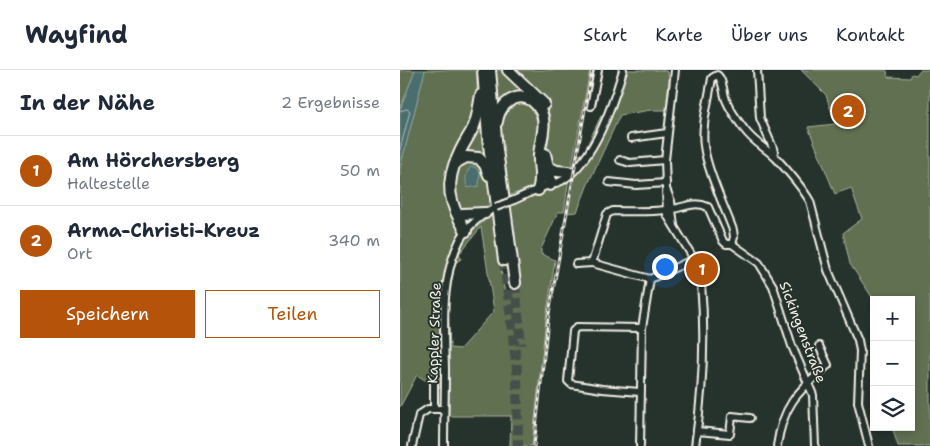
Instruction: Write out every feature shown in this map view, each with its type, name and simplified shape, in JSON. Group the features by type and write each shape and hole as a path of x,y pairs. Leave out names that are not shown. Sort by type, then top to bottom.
{"highway":[{"path":"490,70 496,140 515,282"},
{"path":"508,70 541,100 548,111 549,121 545,155 538,190"},
{"path":"468,229 456,216 450,197 450,181 455,163 476,119 483,75"},
{"path":"483,75 495,195 504,260"},
{"path":"496,140 499,113 505,102 514,98 532,101 541,110 543,120 539,155 543,168 550,176 550,185"},
{"path":"455,163 466,157 475,157 481,160 486,167 495,195"},
{"path":"543,168 570,171"},
{"path":"453,205 462,214 468,229"},
{"path":"462,214 485,214"}],"street":[{"path":"591,106 598,70"},
{"name":"Kappler Straße","path":"444,446 447,283 454,255 468,229 485,214 550,185 570,171 587,154 610,108 623,70"},
{"path":"674,70 665,160 669,210 674,226 694,259 701,282 704,371 695,446"},
{"path":"757,70 760,118 775,157"},
{"path":"732,244 733,230 710,169 704,146 704,133 714,75 720,76 726,101 751,138 775,157 810,201 828,270 858,340 860,351 858,402 869,446"},
{"path":"631,138 667,133"},
{"path":"620,160 630,163 665,160"},
{"path":"609,182 667,187"},
{"name":"Sickingenstraße","path":"592,263 607,214 613,211 669,210 696,203 708,207 723,241 726,244 732,244 759,262 773,286 792,346 814,395 815,446"},
{"path":"576,264 592,263 650,279 694,259"},
{"path":"640,446 642,328 650,279"},
{"path":"640,392 602,389 568,382 573,331 577,327 642,328"},
{"path":"777,446 781,423 787,409 799,390 828,365 819,346"},
{"path":"432,377 434,380 434,410"},
{"path":"412,446 416,420 419,415 428,409 444,409"},
{"path":"697,431 730,434 732,416 750,418"}],"green space":[{"path":"400,70 415,70 400,110"},
{"path":"425,70 477,70 477,103 473,120 446,176 466,236 492,215 505,294 512,292 510,206 569,178 564,212 558,212 541,249 541,254 555,260 546,318 532,446 510,446 511,416 449,416 449,388 436,387 417,375 400,407 400,168","holes":["481,227 494,311 460,349 450,348 448,302 455,263 461,259 459,254"]},
{"path":"496,70 505,70 539,103 507,98 499,103"},
{"path":"511,70 590,70 572,165 565,169 555,168 546,158 550,117 546,104"},
{"path":"627,70 663,70 668,72 666,110 651,110 620,115 577,212 567,213 578,154 580,155 584,152 601,116 607,119"},
{"path":"801,70 885,70 888,77 910,78 912,74 916,75 920,70 930,70 930,446 898,446 893,431 915,431 915,296 871,296 850,264 843,233 862,219 851,188 835,194 808,127 835,124 826,95"},
{"path":"527,102 539,115 535,186 508,196 500,121 510,103"},
{"path":"480,116 485,160 463,156"},
{"path":"472,159 487,172 492,203 475,211 466,211 458,206 453,180 459,164"}],"water":[{"path":"415,70 425,70 400,168 400,110"},
{"path":"471,167 475,167 480,173 479,186 468,188 466,177"}],"tunnel":[{"path":"504,260 517,370 518,446"},
{"path":"515,283 521,345"}],"railway":[{"path":"534,446 548,319 592,70"}],"place":[{"name":"Arma-Christi-Kreuz","path":"848,111"},
{"name":"Am Hörchersberg","path":"702,269"}]}
